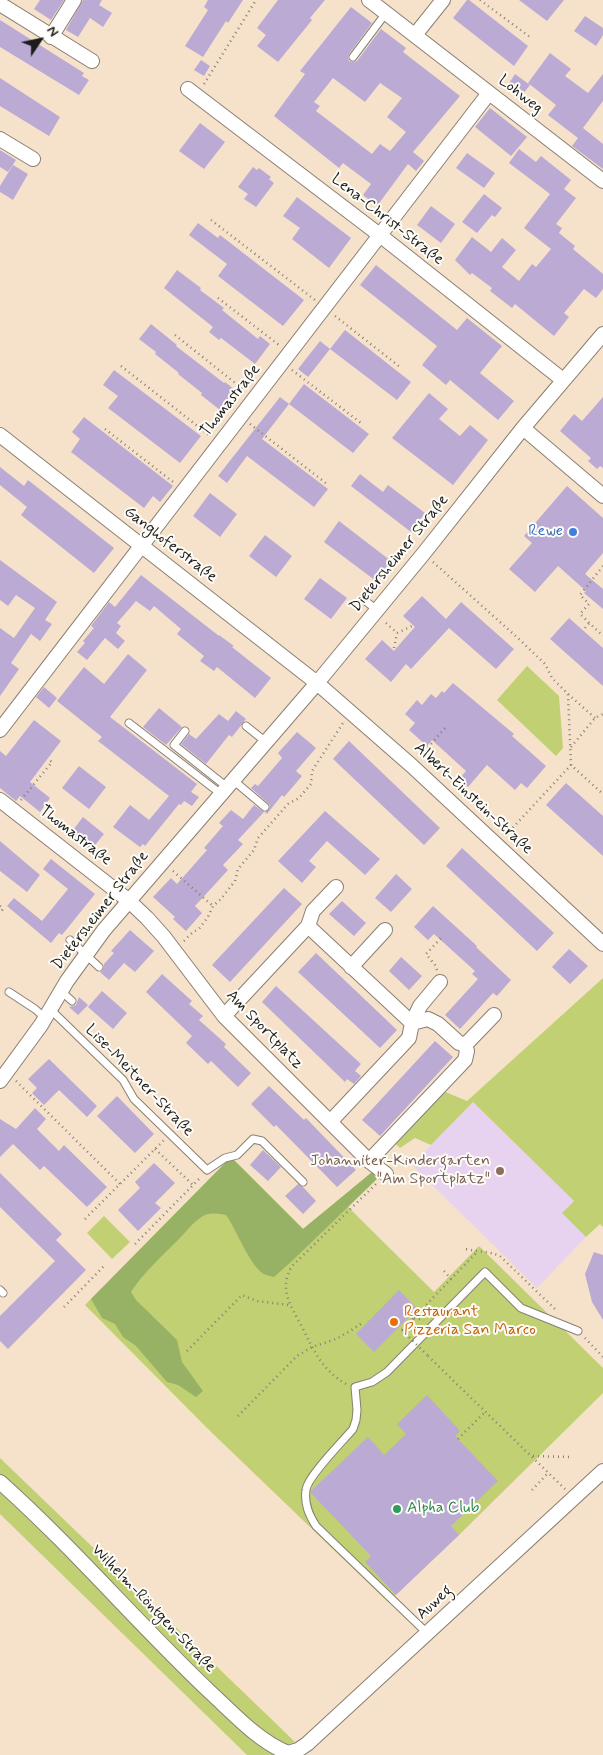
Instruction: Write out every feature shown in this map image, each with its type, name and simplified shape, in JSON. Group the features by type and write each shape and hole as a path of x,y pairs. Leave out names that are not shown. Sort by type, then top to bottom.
{"street":[{"path":"51,37 74,0"},
{"name":"Lohweg","path":"369,0 603,181"},
{"path":"415,35 443,0"},
{"path":"0,4 92,61"},
{"name":"Lena-Christ-Straße","path":"192,92 380,236 563,380"},
{"name":"Thomastraße","path":"0,730 489,93"},
{"path":"0,139 33,159"},
{"name":"Dietersheimer Straße","path":"3,1076 48,1014 67,981 128,900 317,683 424,553 523,428 603,334"},
{"path":"523,428 603,496"},
{"name":"Ganghoferstraße","path":"0,435 317,683"},
{"name":"Albert-Einstein-Straße","path":"317,683 412,766 603,944"},
{"name":"Thomastraße","path":"0,800 128,900"},
{"path":"224,1016 308,926 313,911 336,887"},
{"name":"Am Sportplatz","path":"128,900 164,937 224,1016 369,1161 386,1174"},
{"path":"308,926 412,1023"},
{"path":"351,967 385,930"},
{"path":"330,1122 409,1038 412,1023 420,1006 440,982"},
{"path":"464,1044 494,1015"},
{"path":"369,1161 465,1060 467,1052 464,1044 460,1043 438,1024 428,1019 412,1023"},
{"name":"Auweg","path":"288,1754 307,1744 603,1471"},
{"name":"Wilhelm-Röntgen-Straße","path":"0,1482 58,1536 153,1637 192,1674 257,1733 276,1748 288,1754"}],"lane":[{"path":"353,57 386,13"},
{"path":"363,599 377,610"},
{"path":"129,723 227,787 266,807"},
{"path":"246,726 266,742"},
{"path":"185,731 174,745 227,787"},
{"path":"70,940 99,967"},
{"path":"62,991 72,1001"},
{"name":"Lise-Meitner-Straße","path":"9,992 35,1009 48,1014 123,1080 134,1098 207,1170"},
{"path":"207,1170 225,1158 237,1155 253,1139 262,1141 303,1182"},
{"path":"428,1634 316,1526 308,1513 305,1500 306,1488 312,1476 353,1429 356,1420 355,1388 380,1378 485,1272 521,1308 578,1331"}],"path":[{"path":"192,92 256,0"},
{"path":"480,0 530,37"},
{"path":"211,220 400,367"},
{"path":"218,298 361,423"},
{"path":"174,335 255,399"},
{"path":"120,366 220,444"},
{"path":"241,417 327,484"},
{"path":"105,429 185,490"},
{"path":"424,553 545,664 552,678 595,718"},
{"path":"603,566 580,595 589,604 580,614 603,636"},
{"path":"386,622 397,633"},
{"path":"585,628 589,623"},
{"path":"397,633 412,626"},
{"path":"394,648 397,633"},
{"path":"568,694 571,765 603,794"},
{"path":"183,942 193,932 200,929 213,906 235,881 238,869 254,850 258,838 288,804 299,798 311,784 312,771 350,712"},
{"path":"570,747 595,718 603,714"},
{"path":"412,766 446,727"},
{"path":"13,810 52,762 48,759"},
{"path":"497,845 571,765"},
{"path":"173,871 213,906"},
{"path":"0,906 3,909 0,913"},
{"path":"440,982 435,965 426,954 442,937"},
{"path":"3,1076 120,1184"},
{"path":"85,1219 170,1134"},
{"path":"155,1149 193,1185"},
{"path":"135,1244 207,1170"},
{"path":"355,1388 331,1374 324,1367 289,1305 285,1283 292,1266 386,1174"},
{"path":"466,1249 489,1251 500,1256 557,1311"},
{"path":"478,1251 402,1330 574,1498"},
{"path":"64,1307 104,1266"},
{"path":"444,1271 451,1279"},
{"path":"187,1351 242,1294 257,1301 289,1305"},
{"path":"238,1416 297,1356 312,1347 336,1339 362,1323"},
{"path":"578,1331 603,1357"},
{"path":"458,1439 485,1412"},
{"path":"531,1456 571,1457"},
{"path":"532,1490 548,1473"}],"shaded area":[{"path":"473,1102 574,1201 562,1213 586,1237 537,1288 412,1165"}],"green space":[{"path":"527,666 559,696 563,748 556,756 497,700"},
{"path":"603,978 603,1227 600,1224 586,1237 562,1213 574,1201 473,1102 431,1145 415,1138 400,1148 395,1143 443,1091 467,1101"},
{"path":"231,1157 303,1229 340,1199 434,1292 479,1246 603,1368 603,1393 388,1602 207,1428 85,1305"},
{"path":"231,1157 303,1229 372,1172 377,1179 274,1277 260,1272 249,1257 226,1215 215,1214 203,1216 196,1221 141,1278 131,1292 136,1300 177,1340 182,1362 203,1391 196,1397 178,1385 167,1382 136,1346 123,1337 115,1324 102,1318 91,1299"},
{"path":"104,1216 130,1242 112,1259 87,1233"},
{"path":"0,1458 295,1742 286,1745 279,1744 254,1724 190,1665 16,1488 0,1475"},
{"path":"0,1490 255,1740 275,1755 247,1755 0,1514"}],"building":[{"path":"40,0 64,0 51,20 34,9"},
{"path":"83,0 102,0 99,5 112,13 103,27 90,18 78,37 66,30"},
{"path":"208,0 243,0 228,23 226,21 203,57 185,46 208,10 204,7"},
{"path":"278,0 325,0 310,18 312,20 278,62 257,46 266,35 257,28"},
{"path":"467,0 528,46 514,66 453,18"},
{"path":"519,0 564,0 547,21"},
{"path":"351,7 372,23 349,54 349,61 357,61 381,29 406,48 403,52 460,96 413,152 424,161 416,171 408,164 377,206 363,195 371,184 343,163 339,168 274,116 305,74 300,71","holes":["333,78 365,102 380,83 402,98 387,117 406,132 390,151 380,144 372,154 316,111 320,106 314,102"]},
{"path":"585,16 603,28 603,35 596,46 574,31"},
{"path":"0,20 84,73 82,76 89,80 79,95 0,47"},
{"path":"550,53 571,69 565,76 588,93 603,74 603,101 583,128 603,144 603,169 572,146 578,138 548,115 556,105 528,83"},
{"path":"201,60 210,66 204,76 194,70"},
{"path":"515,74 530,85 522,95 508,85"},
{"path":"0,78 60,117 49,136 0,106"},
{"path":"490,108 527,137 511,156 475,127"},
{"path":"200,123 225,142 204,169 179,151"},
{"path":"519,149 536,162 541,156 571,180 564,189 576,198 556,224 562,228 559,233 575,246 573,249 603,274 603,289 596,298 584,289 564,313 569,317 554,336 515,304 512,308 490,291 492,288 472,273 470,275 455,260 472,237 491,252 502,238 516,250 502,267 519,281 532,264 536,267 551,249 524,228 550,194 509,163"},
{"path":"0,150 16,160 8,172 0,167"},
{"path":"467,153 495,173 484,188 456,168"},
{"path":"13,165 28,174 13,200 0,192 0,186"},
{"path":"253,167 257,170 259,168 271,177 269,179 274,183 256,207 244,199 248,194 238,187"},
{"path":"484,194 502,208 495,217 492,215 477,233 462,222"},
{"path":"297,197 351,238 329,268 292,239 300,228 283,216"},
{"path":"431,206 455,224 441,243 417,225"},
{"path":"198,223 218,238 220,235 304,300 283,326 218,276 227,264 189,235"},
{"path":"376,265 457,330 467,318 502,346 480,373 514,401 498,420 450,380 446,385 422,365 437,346 360,285"},
{"path":"177,270 201,288 200,290 224,308 222,310 258,339 260,336 270,344 255,364 221,338 219,340 209,332 213,327 164,288"},
{"path":"151,324 176,346 235,390 220,410 139,339"},
{"path":"345,330 411,382 397,400 330,349"},
{"path":"320,341 330,349 308,377 298,369"},
{"path":"114,370 201,436 180,463 108,408 118,396 103,385"},
{"path":"304,384 369,434 353,453 289,404"},
{"path":"429,393 448,409 439,419 460,436 470,425 488,440 453,485 392,438"},
{"path":"280,397 289,404 262,439 328,489 314,507 247,456 227,483 218,476"},
{"path":"603,397 603,468 600,466 597,469 588,461 591,458 560,431 574,414 582,421"},
{"path":"84,417 173,486 160,502 153,496 144,508 71,452 80,439 72,432"},
{"path":"0,467 24,486 28,480 114,548 94,573 21,515 27,507 0,485"},
{"path":"360,474 383,492 388,485 425,513 411,532 351,486"},
{"path":"567,486 603,518 603,553 585,574 603,589 603,609 584,593 586,591 558,566 535,592 509,569 532,543 524,536"},
{"path":"210,493 237,514 220,537 193,516"},
{"path":"339,521 391,561 376,581 324,542"},
{"path":"265,535 292,556 276,577 249,556"},
{"path":"0,560 57,602 45,620 52,624 40,641 31,634 11,663 19,669 0,696 0,628 14,638 35,608 16,595 8,606 0,600"},
{"path":"141,575 234,646 232,647 271,678 255,698 217,667 214,671 200,661 204,656 177,634 181,629 154,606 150,611 136,601 117,623 121,626 116,633 125,641 118,649 105,638 87,660 77,652 94,628 91,626 109,602 115,607"},
{"path":"320,578 347,598 331,619 304,599"},
{"path":"422,596 446,619 461,602 514,649 496,669 449,628 411,669 406,664 391,682 365,659 382,640 394,651 415,627 403,616"},
{"path":"569,618 603,648 603,686 550,639"},
{"path":"128,654 147,670 110,717 197,784 191,792 199,797 192,806 184,801 181,805 179,804 145,846 143,844 140,847 113,827 130,805 149,820 169,796 98,741 102,737 57,701 84,667 104,684"},
{"path":"453,683 514,734 512,736 546,766 527,788 521,783 515,790 487,765 468,787 459,779 466,771 432,740 427,746 409,730 415,723 405,714 417,700 422,705 431,694 436,698 442,691 444,693"},
{"path":"44,687 57,698 49,708 36,697"},
{"path":"159,708 182,727 166,745 143,727"},
{"path":"236,711 246,719 232,737 229,735 206,764 181,744 189,734 196,739 219,714 228,721"},
{"path":"34,720 61,741 30,782 50,798 40,812 20,796 16,801 0,788 0,751 6,756"},
{"path":"297,732 316,748 296,771 302,776 284,797 282,795 267,814 265,812 269,810 270,805 251,788 255,784 258,786 282,758 278,753"},
{"path":"349,741 440,828 424,845 333,759"},
{"path":"79,766 106,787 89,809 62,788"},
{"path":"566,783 603,816 603,856 546,805"},
{"path":"254,805 264,812 238,840 243,844 223,865 228,870 195,906 202,913 186,931 173,919 175,917 153,897 171,878 177,884 207,850 204,848 223,826 219,823 231,810 243,819"},
{"path":"325,811 380,859 365,875 327,841 309,861 316,867 302,883 278,861"},
{"path":"83,817 104,834 91,850 70,834"},
{"path":"0,841 40,875 27,892 0,871"},
{"path":"462,848 554,933 537,951 446,866"},
{"path":"51,859 95,894 62,935 59,933 51,943 7,906 14,898 42,921 68,889 43,869"},
{"path":"396,874 412,889 391,912 375,898"},
{"path":"284,888 302,904 230,982 212,965"},
{"path":"342,901 366,923 354,936 329,914"},
{"path":"433,906 511,980 497,996 493,993 460,1029 445,1015 478,979 472,974 475,971 434,934 428,940 414,927"},
{"path":"130,930 154,951 135,972 124,963 109,980 100,972 103,970 104,964 114,953 111,951"},
{"path":"569,949 588,966 570,984 552,967"},
{"path":"316,953 397,1030 380,1048 298,972"},
{"path":"401,957 422,976 409,990 389,971"},
{"path":"162,974 192,1001 189,1004 203,1016 199,1020 226,1044 224,1047 251,1073 238,1087 211,1061 208,1064 186,1043 192,1036 146,992"},
{"path":"276,986 361,1064 355,1071 361,1076 354,1084 347,1079 345,1082 262,1002"},
{"path":"102,991 127,1013 113,1029 88,1007"},
{"path":"79,997 88,1005 78,1015 69,1007 76,1005"},
{"path":"435,1041 453,1057 380,1136 362,1120"},
{"path":"49,1059 97,1106 87,1117 59,1090 44,1105 32,1093 37,1088 28,1079"},
{"path":"269,1086 304,1120 306,1118 356,1170 337,1187 276,1125 274,1127 251,1104"},
{"path":"117,1096 154,1134 135,1153 97,1116"},
{"path":"35,1108 46,1119 37,1129 59,1151 64,1145 107,1187 87,1207 44,1166 40,1170 13,1144 0,1157 0,1119 16,1129"},
{"path":"263,1150 281,1167 268,1181 250,1165"},
{"path":"154,1163 175,1183 155,1203 161,1208 138,1231 118,1210 140,1188 135,1182"},
{"path":"0,1173 62,1234 56,1240 86,1270 8,1349 0,1341 0,1316 55,1261 0,1207"},
{"path":"298,1184 316,1201 303,1214 285,1196"},
{"path":"594,1252 603,1255 603,1320 592,1302 585,1274"},
{"path":"399,1290 417,1309 374,1352 356,1334"},
{"name":"Alpha Club","path":"427,1395 460,1431 455,1436 498,1481 451,1526 459,1535 396,1595 365,1562 371,1556 311,1491 368,1437 384,1455 406,1434 397,1424"}],"place":[{"name":"Rewe","path":"573,532"},
{"name":"Johanniter-Kindergarten \"Am Sportplatz\"","path":"500,1171"},
{"name":"Restaurant Pizzeria San Marco","path":"394,1322"},
{"name":"Alpha Club","path":"397,1509"}]}
